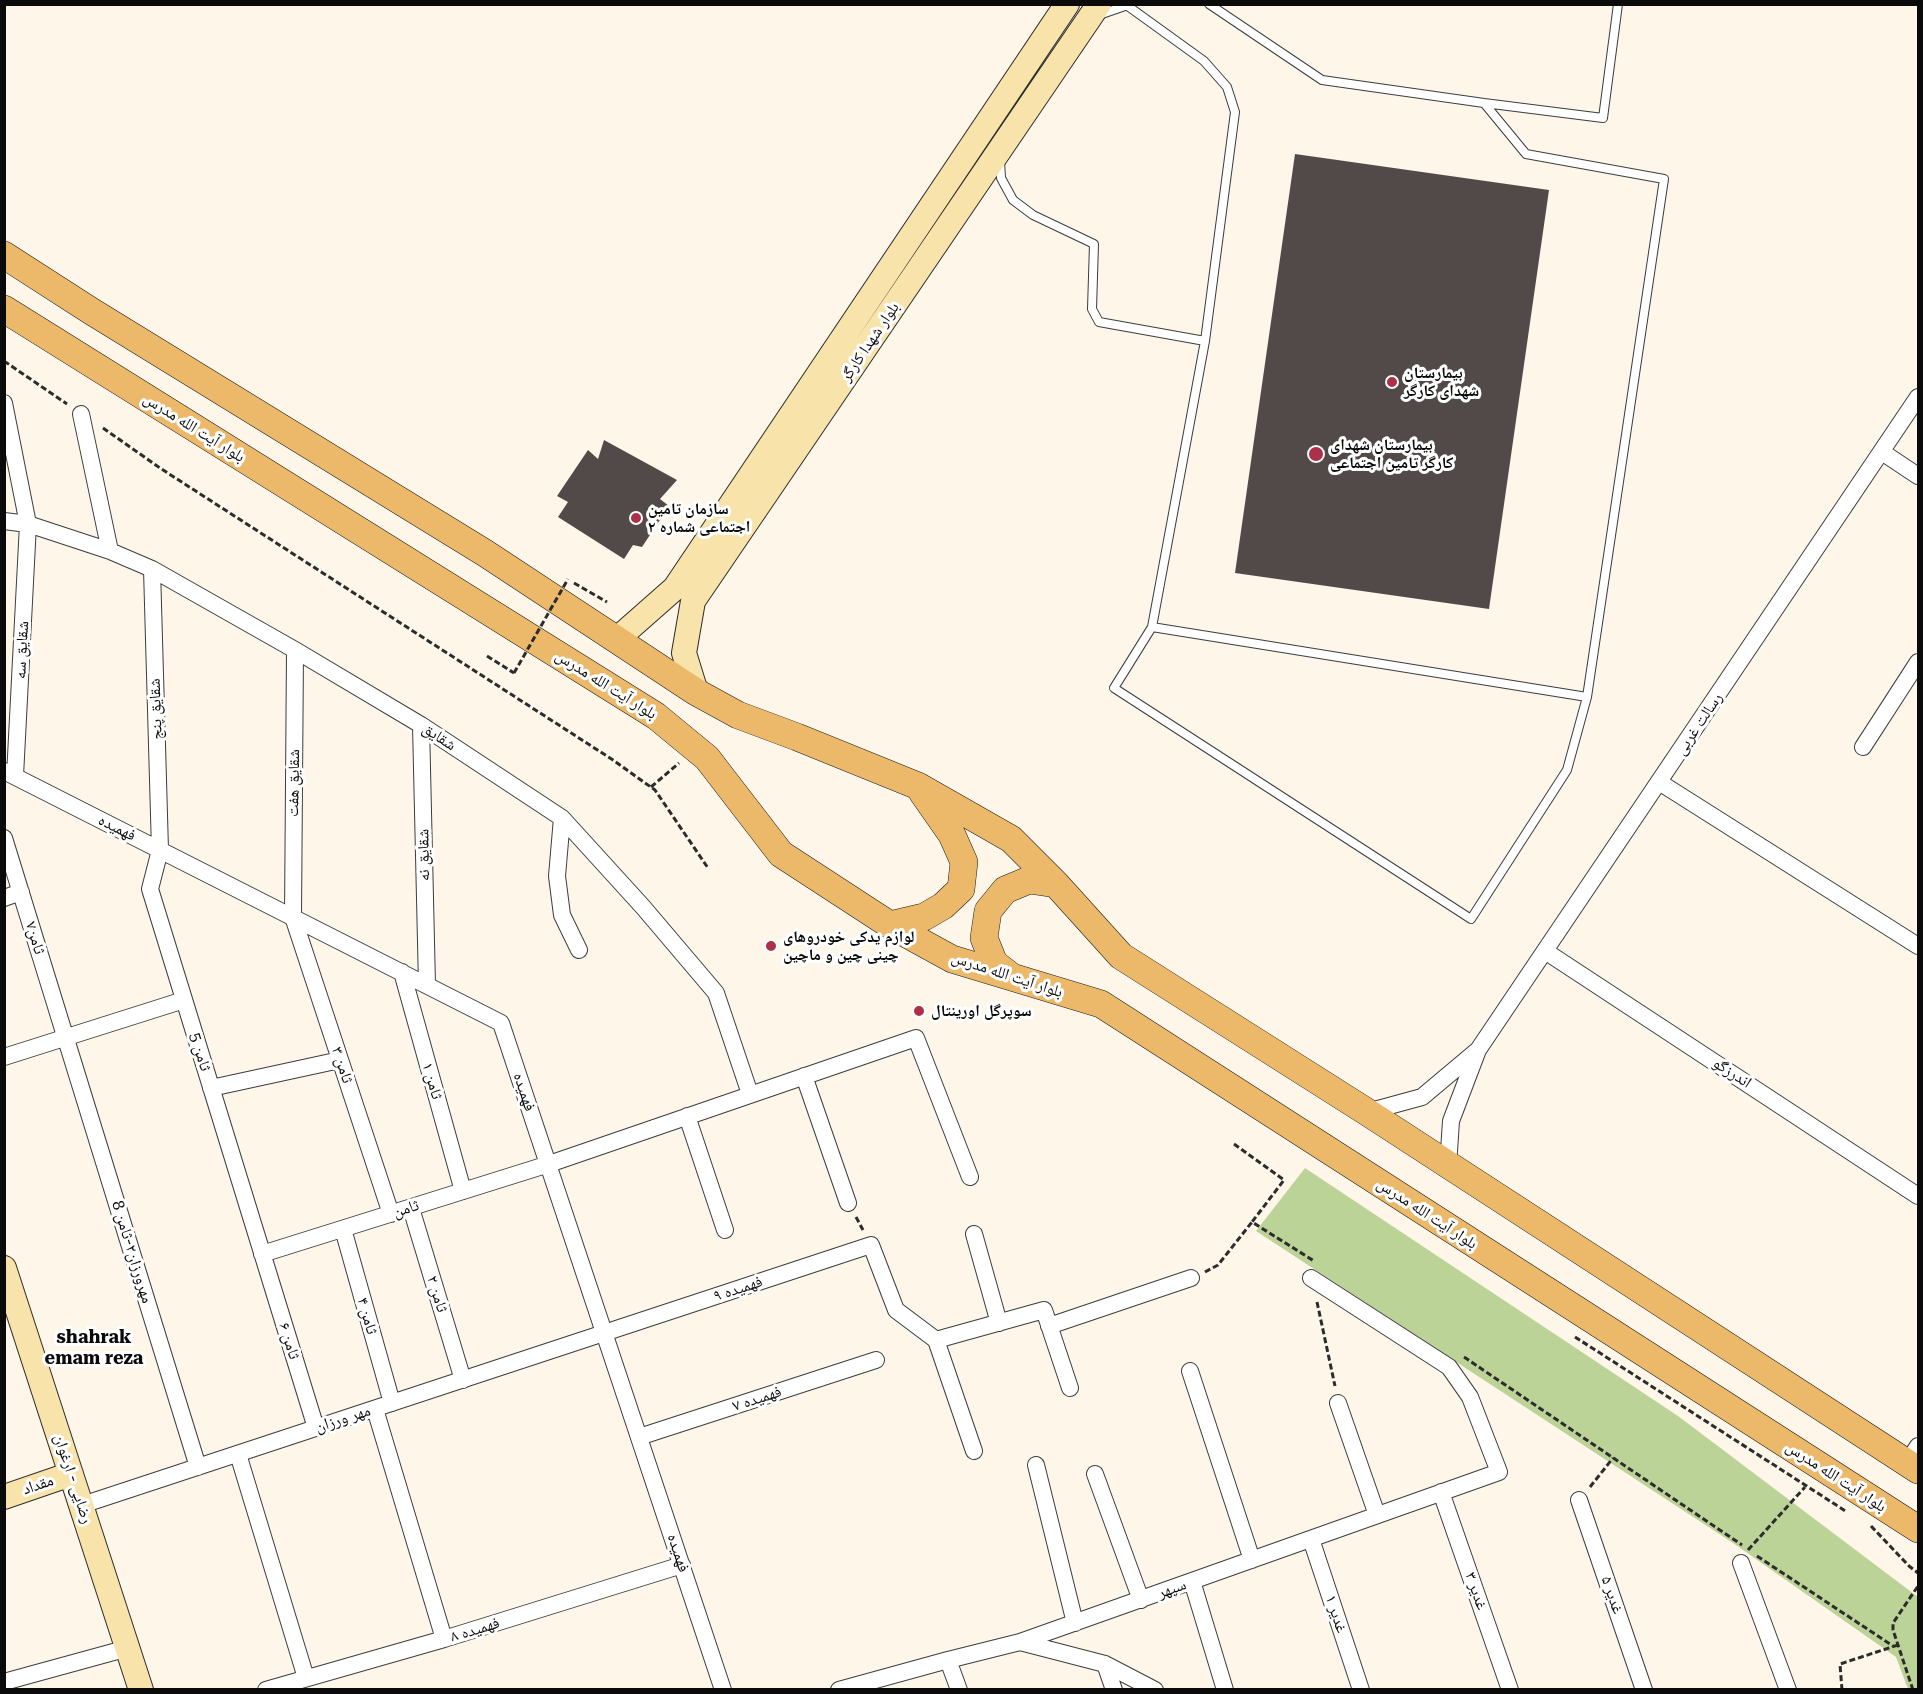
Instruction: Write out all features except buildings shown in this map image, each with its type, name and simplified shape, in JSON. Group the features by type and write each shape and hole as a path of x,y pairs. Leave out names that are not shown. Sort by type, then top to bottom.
{"main road":[{"path":"4,255 485,553 696,692 738,715 918,786 1011,839 1056,884 1121,956 1448,1166 1915,1460"},
{"name":"بلوار آیت الله مدرس","path":"4,309 656,716 707,758 781,854 890,925 952,959 1015,980 1101,1004 1918,1529"},
{"path":"890,925 924,917 944,906 961,889 964,862 952,835 918,786"},
{"path":"1015,980 994,963 984,938 988,911 1005,890 1029,880 1056,884"}],"street":[{"name":"بلوار شهدا کارگر","path":"616,640 675,588 1068,4"},
{"name":"بلوار شهدا کارگر","path":"696,692 684,653 693,601 1094,11"},
{"name":"رسالت غربی","path":"1448,1166 1451,1121 1479,1050 1918,397"},
{"name":"شقایق سه","path":"4,403 28,524 10,774"},
{"path":"81,414 110,551"},
{"path":"1882,452 1918,476"},
{"name":"شقایق","path":"4,522 28,524 110,551 152,569 421,725 562,818 643,907 716,993 750,1094"},
{"name":"شقایق پنج","path":"152,569 160,850"},
{"name":"شقایق هفت","path":"293,917 295,650"},
{"path":"1863,747 1918,662"},
{"name":"شقایق نه","path":"421,725 427,985"},
{"name":"فهمیده","path":"10,774 501,1023 723,1689"},
{"path":"1659,782 1918,946"},
{"path":"562,818 557,876 562,915 579,950"},
{"name":"ثامن۷","path":"4,838 66,1037"},
{"name":"ثامن 5","path":"160,850 150,889 262,1254"},
{"path":"4,898 21,892"},
{"name":"ثامن ۳","path":"293,917 391,1214"},
{"name":"اندرزگو","path":"1545,951 1918,1196"},
{"name":"ثامن ۱","path":"402,972 463,1191"},
{"path":"4,1057 184,1000"},
{"name":"مهرورزان۲-ثامن 8","path":"66,1037 198,1467"},
{"name":"ثامن","path":"262,1254 549,1164 916,1038 970,1176"},
{"name":"رسالت غربی","path":"1367,1112 1422,1097 1479,1050"},
{"path":"211,1088 340,1060"},
{"path":"804,1076 848,1203"},
{"path":"687,1116 725,1230"},
{"name":"ثامن ۲","path":"411,1208 463,1380"},
{"name":"ثامن ۴","path":"343,1229 392,1403"},
{"path":"974,1234 999,1323"},
{"path":"871,1245 896,1310 936,1340 974,1451"},
{"name":"فهمیده ۹","path":"605,1333 871,1245"},
{"name":"ثامن ۶","path":"262,1254 316,1428"},
{"name":"رضایی - ارغوان","path":"4,1268 141,1689"},
{"name":"سپهر","path":"839,1689 1020,1642 1499,1472 1470,1397 1449,1367 1316,1272"},
{"path":"1049,1326 1191,1278"},
{"path":"936,1340 1044,1310 1070,1388"},
{"name":"مهر ورزان","path":"82,1505 605,1333"},
{"name":"فهمیده ۷","path":"639,1437 876,1360"},
{"path":"1190,1371 1252,1560"},
{"path":"1338,1403 1377,1515"},
{"path":"375,1409 444,1639"},
{"path":"238,1454 306,1678"},
{"path":"1035,1466 1075,1623"},
{"name":"مقداد","path":"4,1497 71,1474"},
{"path":"1095,1474 1141,1600"},
{"name":"غدیر ۳","path":"1441,1492 1510,1689"},
{"name":"غدیر ۵","path":"1579,1500 1644,1689"},
{"name":"غدیر ۱","path":"1311,1539 1361,1689"},
{"path":"1745,1556 1788,1689"},
{"name":"فهمیده ۸","path":"266,1689 444,1639 682,1565"},
{"path":"1192,1581 1225,1689"},
{"path":"1020,1642 1105,1664 1155,1689"},
{"path":"4,1682 128,1648"},
{"path":"948,1660 959,1689"},
{"path":"1105,1664 1114,1689"}],"lane":[{"path":"1209,4 1322,80 1603,118 1618,4"},
{"path":"1094,11 1125,5 1204,61 1227,87 1234,112 1204,341 1152,627 1114,688 1471,919 1568,770 1587,697 1664,180 1526,154 1484,103"},
{"path":"1000,150 1001,178 1013,200 1033,215 1094,244 1092,309 1099,322 1204,341"},
{"path":"1152,627 1587,697"}],"path":[{"path":"4,361 160,468 651,787 708,868"},
{"path":"488,656 514,673 568,579 607,602"},
{"path":"651,787 679,763"},
{"path":"1191,1278 1218,1265 1284,1180 1234,1144"},
{"path":"848,1203 871,1245"},
{"path":"1252,1222 1316,1272 1338,1403"},
{"path":"1573,1336 1851,1515"},
{"path":"1455,1351 1613,1458 1745,1556 1893,1647"},
{"path":"1579,1500 1613,1458"},
{"path":"1745,1556 1805,1486"},
{"path":"1870,1526 1918,1573"},
{"path":"1912,1689 1893,1630 1893,1623 1918,1586"},
{"path":"1842,1689 1840,1664 1898,1645"}],"green space":[{"path":"1305,1168 1678,1416 1918,1597 1918,1689 1908,1689 1896,1657 1733,1543 1256,1231"}],"place":[{"name":"بیمارستان شهدای کارگر","path":"1392,382"},
{"name":"بیمارستان شهدای کارگر تامین اجتماعی","path":"1316,454"},
{"name":"سازمان تامین اجتماعی شماره ۲","path":"636,518"},
{"name":"لوازم یدکی خودروهای چینی چین و ماچین","path":"771,946"},
{"name":"سوپرگل اورینتال","path":"919,1011"}],"district":[{"name":"shahrak emam reza","path":"94,1348"}]}
